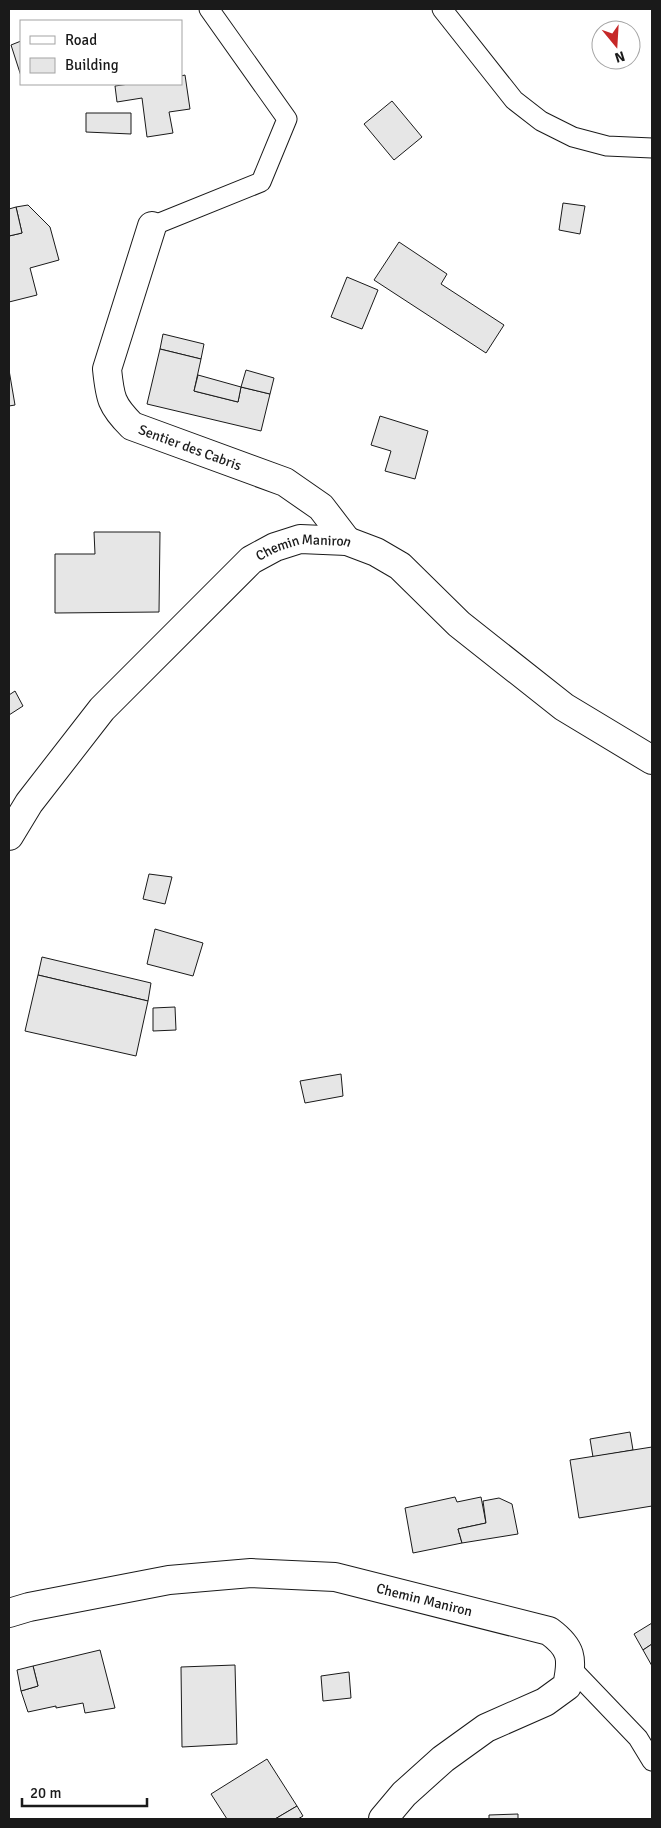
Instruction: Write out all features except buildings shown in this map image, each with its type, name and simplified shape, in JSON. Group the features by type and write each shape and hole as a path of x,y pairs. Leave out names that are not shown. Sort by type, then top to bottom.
{"street":[{"name":"Sentier des Cabris","path":"152,226 107,369 109,393 117,412 132,426 285,482 321,507 347,541"},
{"name":"Chemin Maniron","path":"9,836 29,803 102,708 252,560 275,547 300,539 347,541 376,552 400,566 459,624 564,707 652,760"},
{"name":"Chemin Maniron","path":"9,1613 30,1607 169,1580 250,1573 335,1577 549,1631 561,1640 569,1652 571,1668"},
{"path":"383,1819 404,1794 442,1759 486,1728 545,1702 567,1686 571,1668"}],"lane":[{"path":"152,226 261,182 287,119 209,9"},
{"path":"442,9 514,100 541,121 573,137 607,146 652,148"},
{"path":"571,1668 638,1738 652,1761"}]}
